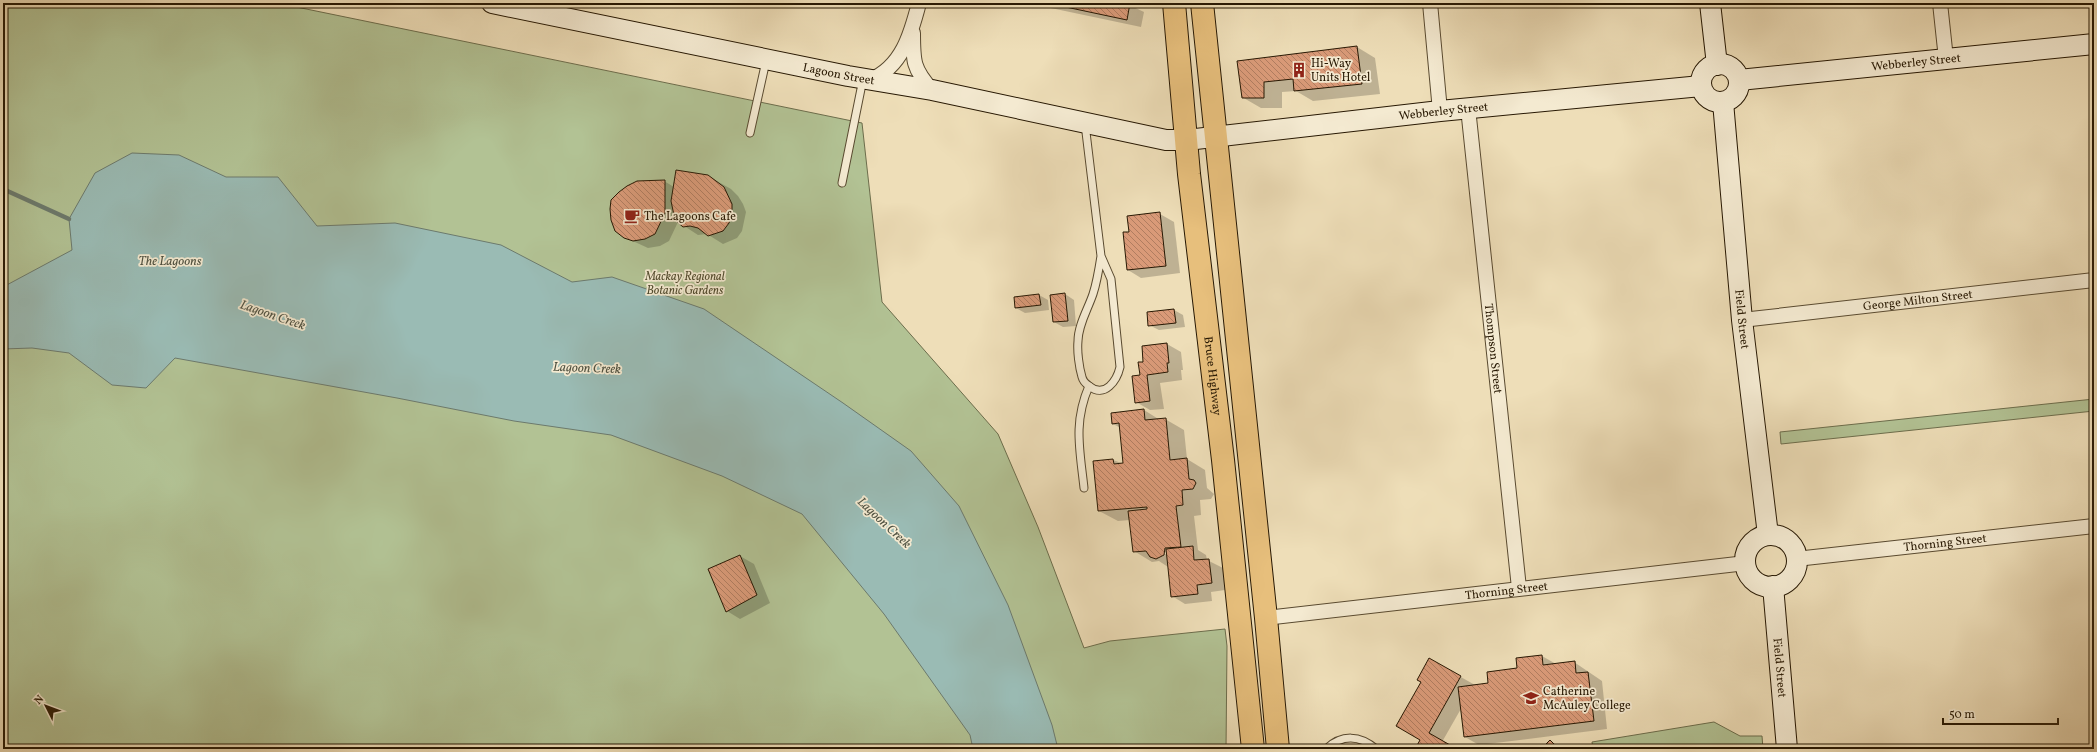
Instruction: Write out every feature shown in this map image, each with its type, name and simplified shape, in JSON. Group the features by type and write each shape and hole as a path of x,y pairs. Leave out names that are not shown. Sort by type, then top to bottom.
{"highway":[{"name":"Bruce Highway","path":"1174,3 1189,174 1223,460 1253,749"},
{"path":"1202,3 1217,136 1278,749"}],"street":[{"name":"Lagoon Street","path":"492,3 866,79 932,90 1166,140 1187,140"},
{"path":"866,79 888,70 896,62 913,27 919,3"},
{"path":"1430,3 1440,111"},
{"path":"1710,3 1717,65"},
{"path":"1940,3 1946,59"},
{"path":"913,27 913,62 919,76 932,90"},
{"name":"Webberley Street","path":"1739,80 2094,44"},
{"path":"1717,65 1727,65 1732,69 1739,80 1739,86 1734,96 1723,102 1711,100 1706,97 1701,86 1704,74 1708,68 1717,65"},
{"name":"Webberley Street","path":"1187,140 1468,108 1701,86"},
{"name":"Field Street","path":"1723,102 1742,320 1768,535"},
{"name":"Thompson Street","path":"1468,108 1519,588"},
{"name":"George Milton Street","path":"1742,320 2094,280"},
{"name":"Thorning Street","path":"1796,559 2094,526"},
{"path":"1768,535 1776,536 1790,544 1796,559 1792,575 1787,581 1773,586 1763,585 1755,581 1749,575 1746,563 1748,550 1752,543 1768,535"},
{"name":"Thorning Street","path":"1266,618 1746,563"},
{"name":"Field Street","path":"1773,586 1787,749"}],"lane":[{"path":"750,133 766,58"},
{"path":"842,183 866,79"},
{"path":"1085,123 1101,256 1098,276 1079,331 1078,341 1082,378 1089,386 1099,391 1107,389 1118,376 1120,366 1111,279 1101,256"},
{"path":"1084,488 1078,429 1081,405 1089,386"},
{"path":"1326,749 1335,741 1346,738 1358,738 1369,742 1376,749"}],"green space":[{"name":"Mackay Regional Botanic Gardens","path":"3,3 277,3 862,123 882,302 998,434 1038,527 1084,648 1110,641 1225,629 1227,646 1226,749 3,749"},
{"path":"2094,399 2094,411 1781,444 1780,432"},
{"path":"1714,722 1740,736 1762,736 1763,749 1593,749 1592,742"}],"water":[{"name":"The Lagoons","path":"132,153 179,155 226,177 278,177 317,226 395,223 501,245 572,282 612,277 704,309 911,451 959,506 1008,605 1052,725 1058,749 973,749 970,735 884,614 802,514 722,476 611,435 514,421 397,398 175,358 146,388 112,385 69,353 32,348 3,349 3,287 72,250 69,219 95,173"}],"building":[{"path":"1047,3 1130,3 1127,20"},
{"name":"Hi-Way Units Hotel","path":"1357,46 1362,84 1294,91 1293,79 1264,82 1264,98 1242,98 1237,61"},
{"path":"676,170 708,175 724,187 732,204 732,214 729,223 723,231 708,236 698,228 690,226 683,227 675,220 671,201"},
{"path":"665,180 665,213 655,234 645,239 633,241 624,238 615,231 611,220 611,200 627,186 637,181"},
{"path":"1160,212 1166,266 1127,270 1123,232 1129,232 1127,216"},
{"path":"1065,293 1068,321 1053,322 1050,295"},
{"path":"1039,294 1041,305 1015,308 1014,297"},
{"path":"1174,309 1176,323 1148,326 1147,312"},
{"path":"1167,343 1169,363 1167,363 1168,372 1147,375 1150,401 1135,403 1132,376 1140,375 1138,362 1143,362 1142,346"},
{"path":"1144,409 1145,420 1166,418 1170,460 1187,458 1189,479 1194,480 1196,483 1193,489 1182,490 1183,505 1176,506 1181,547 1165,548 1164,555 1156,559 1150,557 1146,551 1133,552 1128,511 1147,509 1147,507 1098,511 1093,461 1113,459 1114,464 1123,463 1119,423 1112,424 1111,413"},
{"path":"1193,546 1194,560 1209,559 1212,583 1197,585 1198,594 1171,597 1166,549"},
{"path":"740,555 757,595 726,612 708,569"},
{"path":"1542,655 1543,665 1575,661 1576,673 1588,672 1594,721 1464,737 1458,687 1488,683 1487,672 1517,668 1516,658"},
{"path":"1429,658 1461,676 1429,733 1457,749 1415,749 1420,740 1396,726 1421,682 1417,680"},
{"path":"1550,740 1559,749 1541,749"}],"waterway":[{"path":"3,189 69,219"}],"place":[{"name":"Hi-Way Units Hotel","path":"1299,70"},
{"name":"The Lagoons Cafe","path":"632,216"},
{"name":"Catherine McAuley College","path":"1531,698"}],"water label":[{"name":"Lagoon Creek","path":"273,314"},
{"name":"Lagoon Creek","path":"587,367"},
{"name":"Lagoon Creek","path":"885,522"}]}
